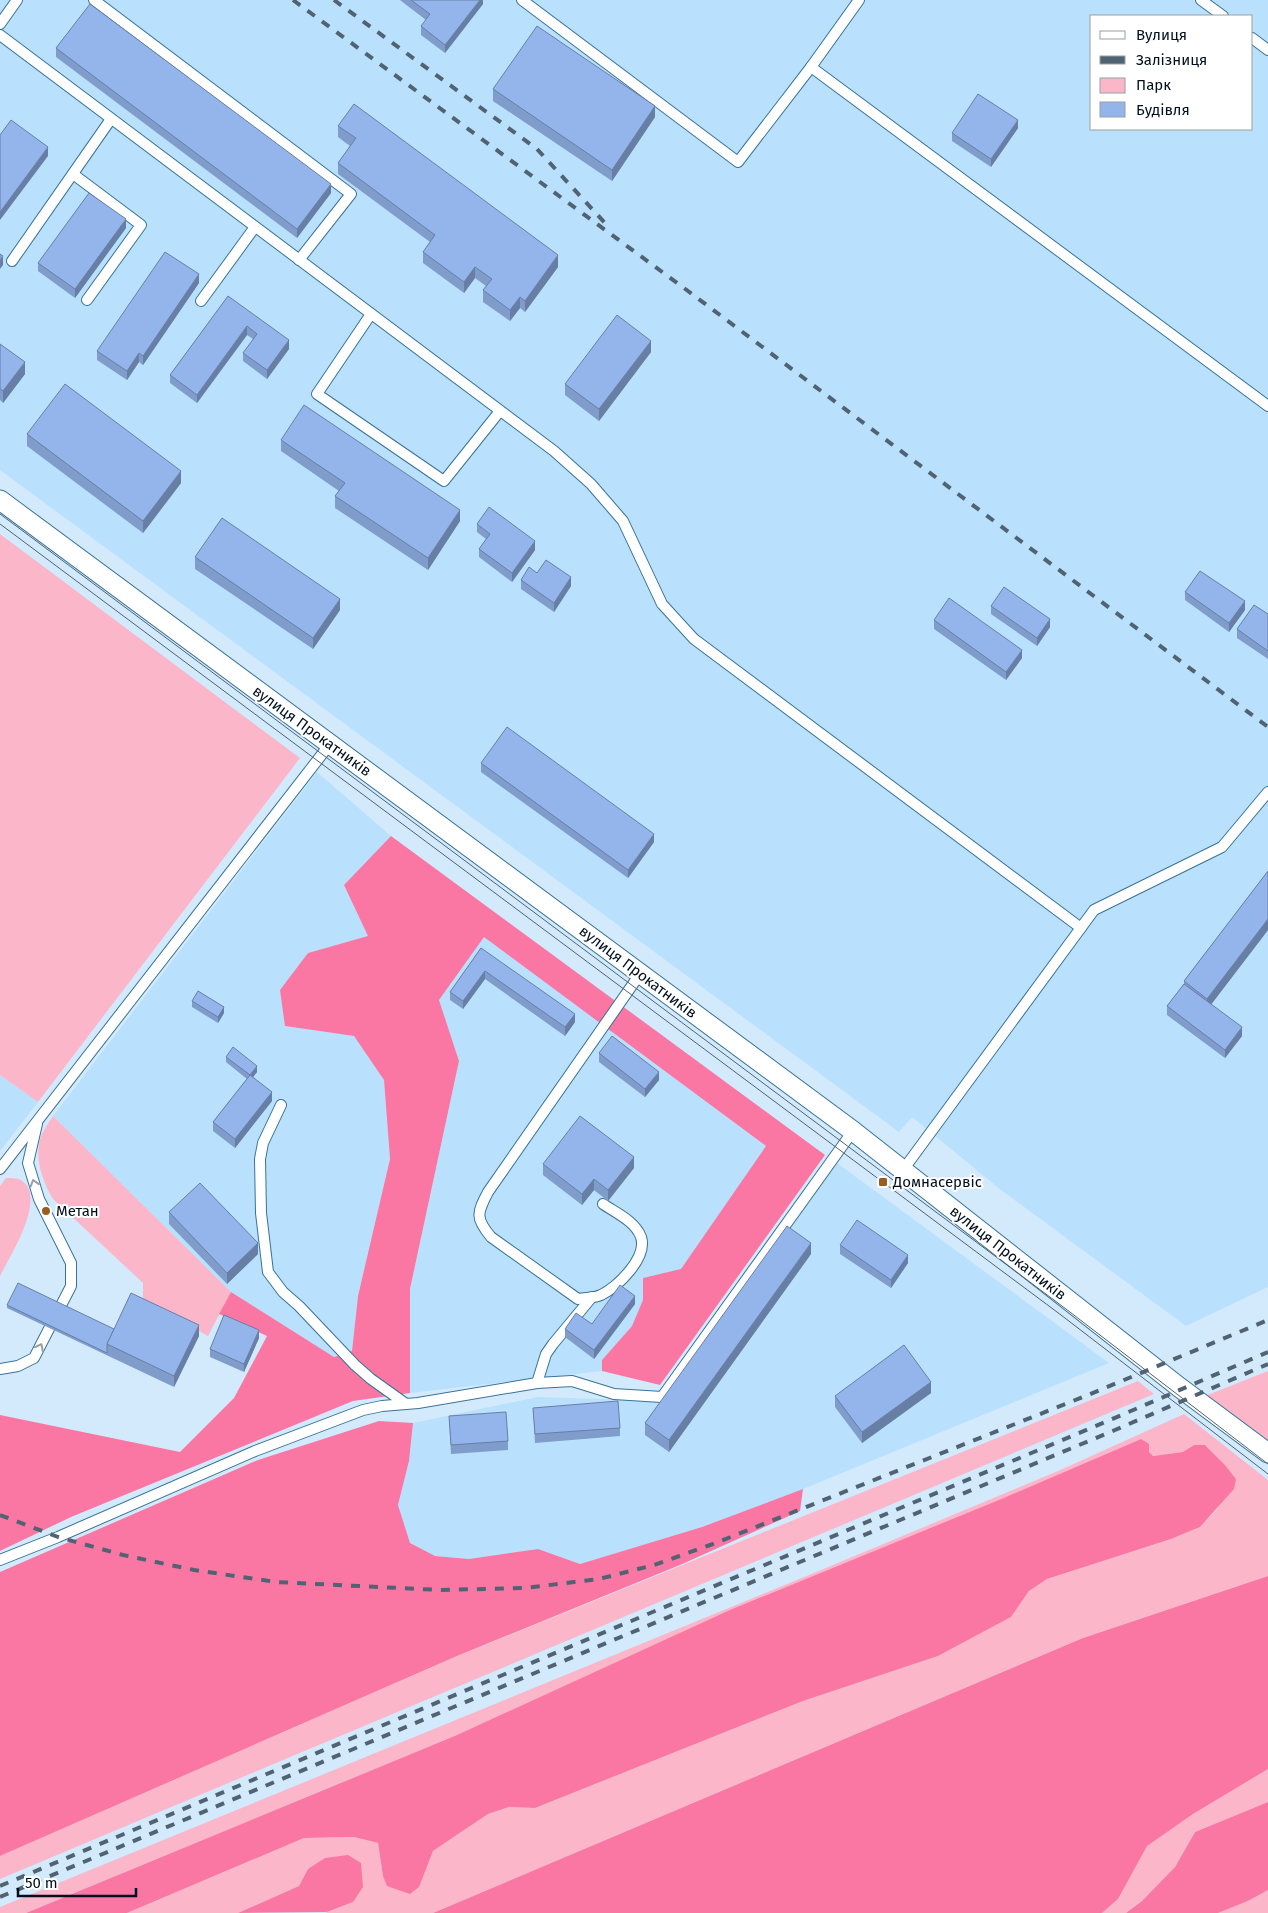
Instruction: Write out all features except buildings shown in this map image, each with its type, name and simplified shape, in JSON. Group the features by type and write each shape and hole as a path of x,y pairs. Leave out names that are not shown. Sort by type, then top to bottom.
{"street":[{"name":"вулиця Прокатників","path":"0,500 904,1170 1179,1387 1268,1454"}],"lane":[{"path":"0,24 17,0"},
{"path":"94,0 351,194 299,260"},
{"path":"522,0 738,162 811,67 859,0"},
{"path":"1201,0 1222,15"},
{"path":"0,35 554,451 591,484 623,521 662,604 694,639 1081,928"},
{"path":"1253,39 1268,50"},
{"path":"811,67 1268,406"},
{"path":"12,261 111,119"},
{"path":"73,174 141,225 87,300"},
{"path":"201,301 255,226"},
{"path":"371,314 317,394 444,481 500,411"},
{"path":"0,1169 330,744"},
{"path":"904,1170 1094,910 1222,848 1268,792"},
{"path":"603,1204 632,1223 641,1238 639,1253 633,1266 619,1284 599,1296 578,1299 491,1237 481,1226 478,1211 488,1192 640,974"},
{"path":"281,1105 263,1144 260,1159 261,1212 268,1272 283,1292 356,1365 371,1379 406,1404"},
{"path":"0,1369 18,1366 34,1358 71,1286 71,1263 39,1199 28,1162 38,1121"},
{"path":"0,1560 264,1448 363,1410 538,1383 572,1381 614,1394 662,1397 853,1132"},
{"path":"538,1383 546,1354 592,1297"}],"shaded area":[{"path":"0,0 1268,0 1268,1287 1186,1326 1001,1190 912,1117 899,1132 0,470"},
{"path":"317,772 391,836 344,885 369,936 308,953 286,1026 354,1036 384,1080 390,1159 358,1296 352,1352 334,1357 231,1292 53,1116"},
{"path":"391,836 825,1155 660,1385 602,1371 602,1360 632,1326 643,1300 643,1278 681,1269 766,1146 484,937 439,1000 459,1061 410,1289 410,1393 353,1401 71,1517 0,1551 0,1415 180,1452 234,1398 267,1336 219,1314 231,1292 334,1357 352,1351 358,1296 390,1159 384,1080 354,1036 285,1026 280,990 308,953 368,936 344,885"},
{"path":"484,936 766,1146 681,1270 643,1278 644,1300 632,1326 602,1360 602,1371 410,1393 410,1289 459,1061 439,1000"},
{"path":"0,1075 38,1102 0,1151"},
{"name":"Домнасервіс","path":"837,1163 1109,1363 803,1489 702,1527 580,1564 537,1549 469,1559 435,1556 410,1544 398,1505 409,1461 413,1423 538,1397 666,1401"},
{"path":"379,1421 413,1423 409,1461 398,1505 410,1543 435,1556 469,1559 538,1549 580,1564 702,1527 803,1489 800,1511 680,1565 457,1656 0,1856 0,1572 258,1460"},
{"path":"1141,1439 1149,1444 1149,1452 1153,1456 1183,1452 1194,1445 1205,1445 1236,1479 1234,1489 1200,1527 1171,1539 1047,1579 1029,1591 1011,1617 938,1656 803,1701 535,1808 509,1807 488,1814 433,1851 419,1887 410,1894 387,1886 383,1876 378,1843 354,1837 304,1838 127,1913 26,1913 457,1735 730,1610 999,1500"},
{"path":"1268,1576 1268,1769 1193,1814 1147,1846 1118,1899 1102,1913 433,1913 1083,1638"},
{"path":"1268,1802 1268,1890 1248,1901 1218,1913 1126,1913 1142,1901 1175,1867 1195,1832"},
{"path":"348,1855 361,1863 363,1887 353,1902 327,1912 238,1913 299,1886 308,1869 325,1858"}],"green space":[{"path":"0,534 300,758 38,1102 0,1075"},
{"path":"53,1116 231,1292 208,1336 143,1300 143,1283 53,1199 42,1176 38,1150 42,1134"},
{"path":"6,1178 21,1180 28,1188 31,1199 24,1227 0,1276 0,1186"},
{"path":"1268,1371 1268,1444 1205,1396"},
{"path":"1138,1381 1154,1394 0,1879 0,1856 457,1656"},
{"path":"1184,1414 1268,1480 1268,1576 1083,1638 433,1913 325,1913 353,1902 308,1869 299,1886 238,1913 127,1913 304,1838 354,1837 378,1843 383,1876 428,1863 433,1851 488,1814 509,1807 535,1808 803,1701 938,1656 1011,1617 1029,1591 1047,1579 1171,1539 1200,1527 1217,1509 1236,1479 1205,1445 1194,1445 1184,1452 1152,1456 1141,1439 457,1735 26,1913 0,1913 0,1907 809,1575 1058,1471"},
{"path":"1268,1769 1268,1802 1195,1832 1175,1867 1142,1901 1126,1913 1102,1913 1118,1899 1146,1846 1193,1814"},
{"path":"1268,1890 1268,1913 1218,1913 1248,1901"}],"tram line":[{"path":"0,514 1066,1309 1268,1464"},
{"path":"0,524 1061,1315 1268,1474"}],"railway":[{"path":"293,0 688,291 1268,727"},
{"path":"334,0 537,149 605,223"},
{"path":"0,1515 58,1537 123,1555 194,1570 276,1582 440,1590 525,1588 599,1579 654,1565 713,1544 1088,1395 1268,1320"},
{"path":"0,1886 1268,1352"},
{"path":"0,1897 1115,1430 1268,1364"}],"place":[{"name":"Домнасервіс","path":"883,1182"},
{"name":"Метан","path":"46,1211"}]}
